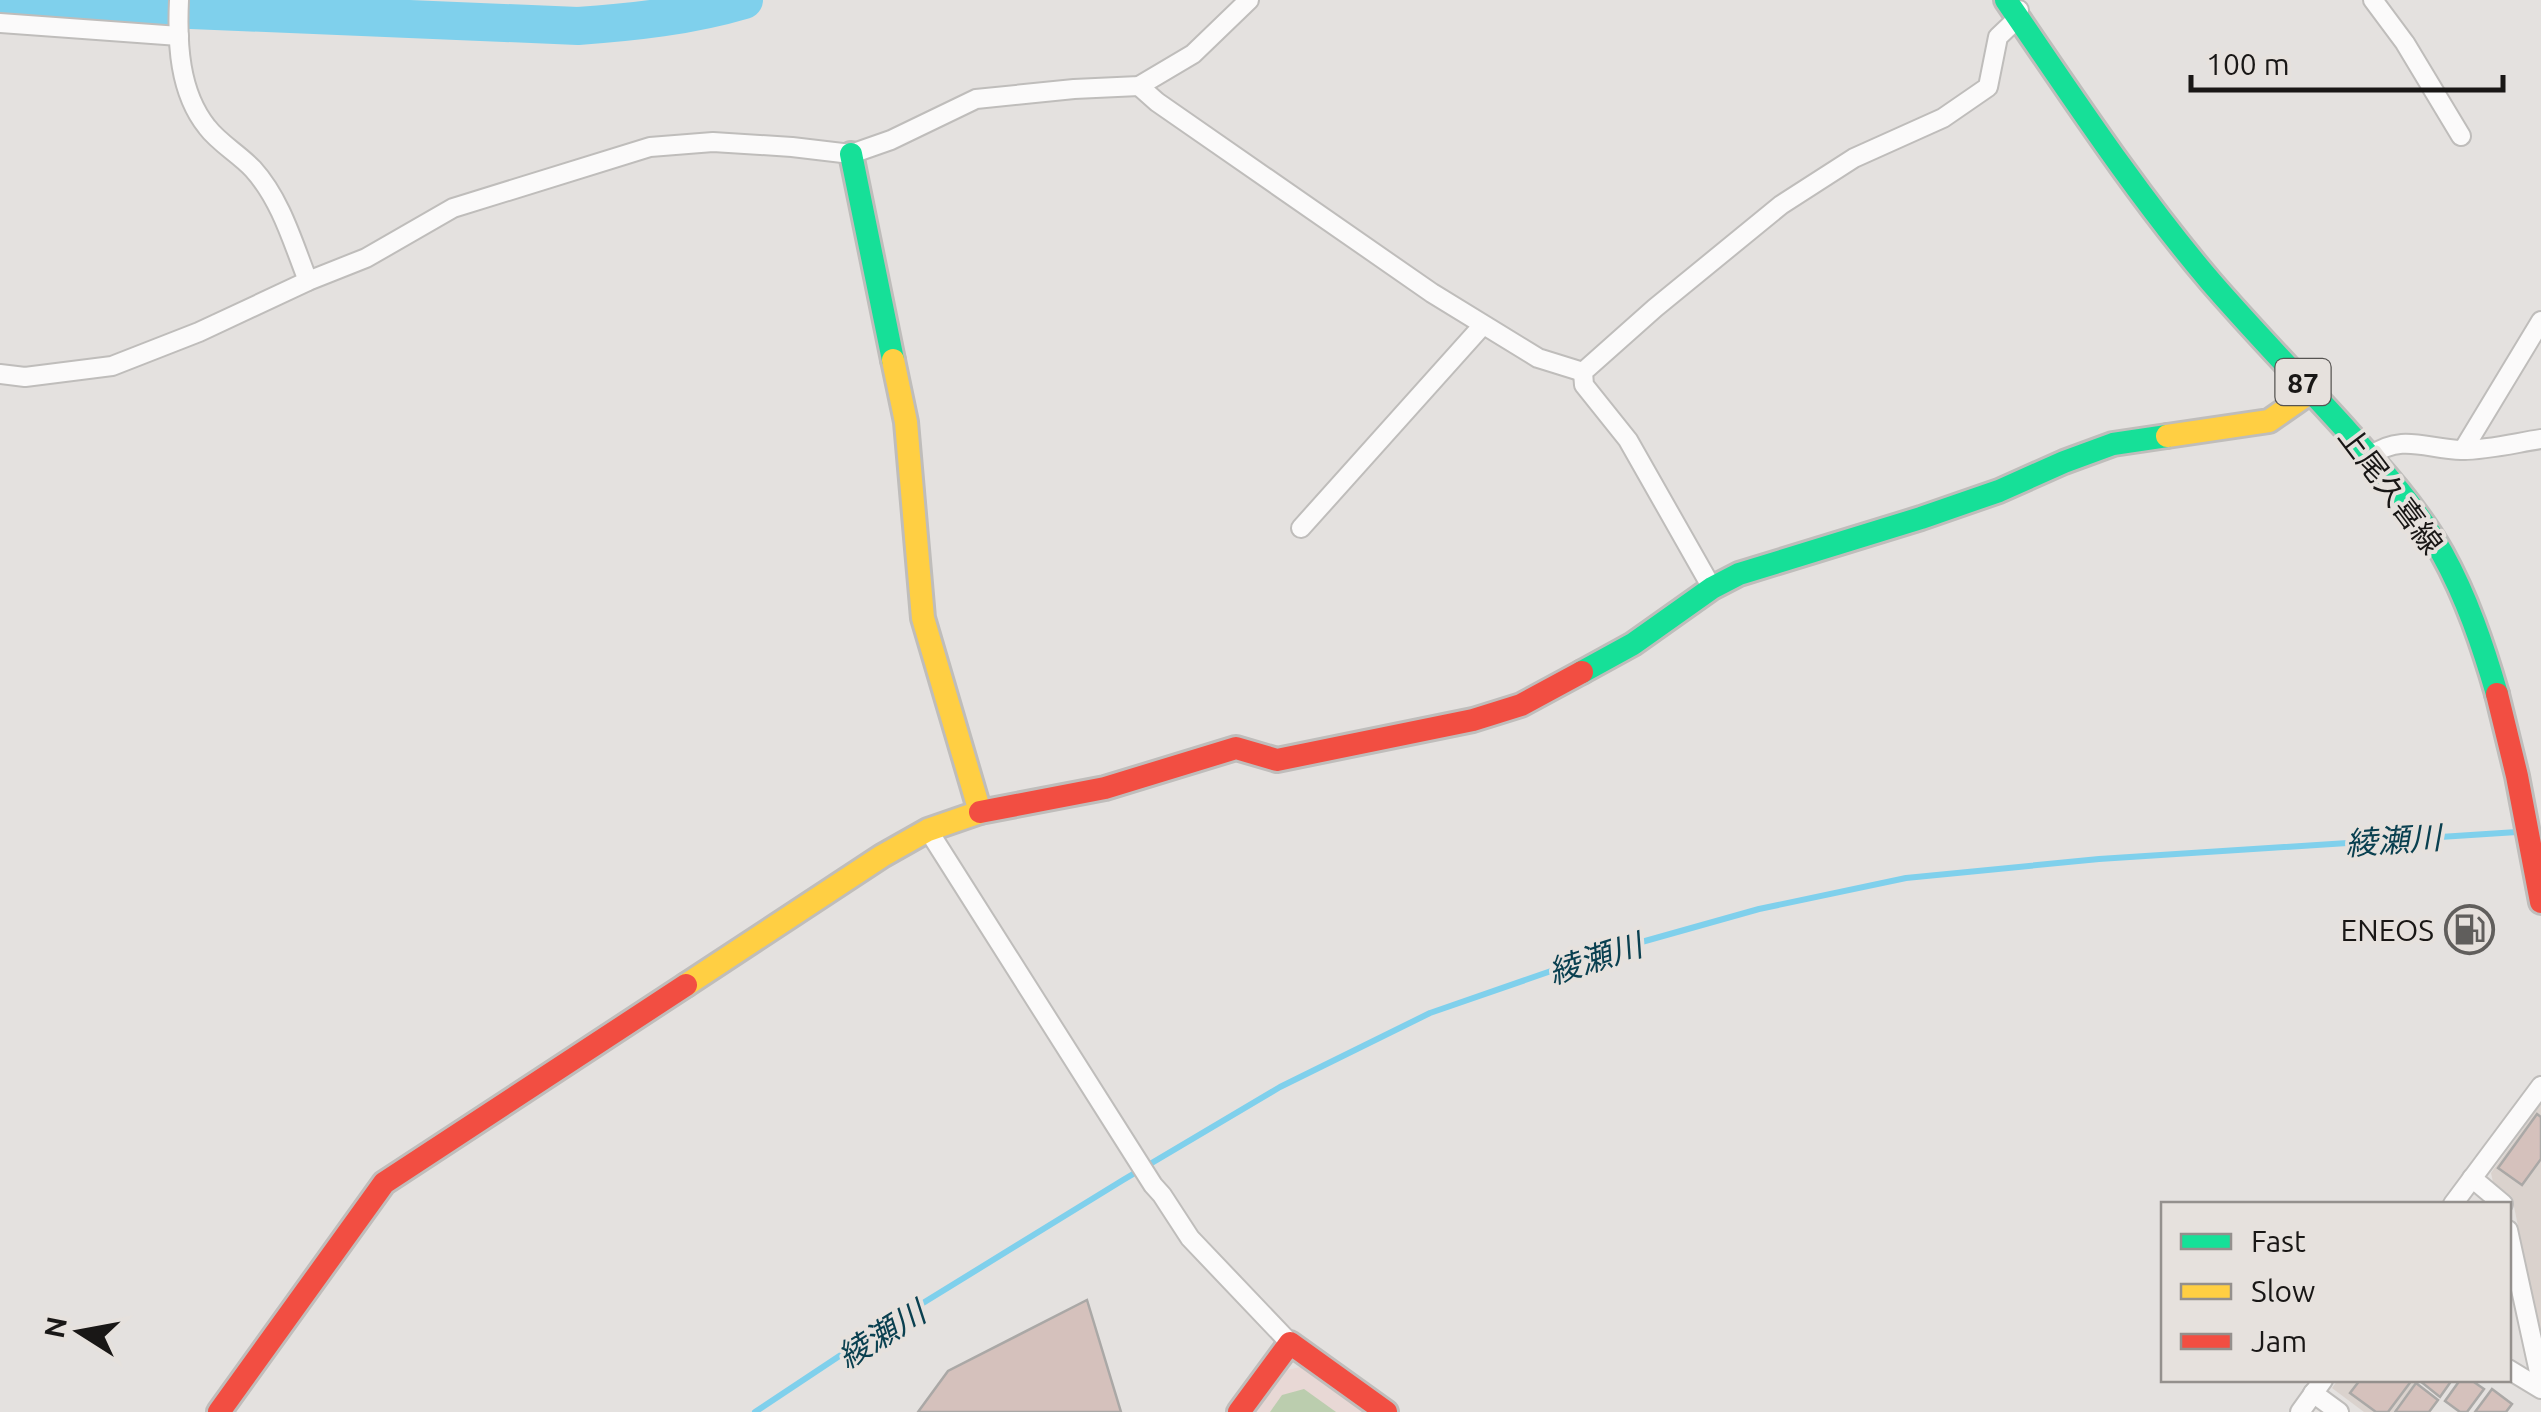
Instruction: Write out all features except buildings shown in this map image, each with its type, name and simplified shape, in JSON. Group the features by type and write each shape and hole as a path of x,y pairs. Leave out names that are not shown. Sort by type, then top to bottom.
{"street":[{"path":"180,0 178,30 188,100 208,129 253,169 276,202 308,281"},
{"path":"0,374 26,377 112,366 366,258 453,208 650,148 713,142 851,154 891,140 976,100 1139,86 1193,54 1249,0"},
{"path":"2374,0 2405,42 2461,136"},
{"path":"1583,372 1782,204 1854,158 1943,118 1988,87 1998,37 2014,6"},
{"name":"上尾久喜線","path":"2014,6 2157,216 2244,319 2370,456 2428,532 2452,572 2496,689 2535,859 2541,902"},
{"path":"0,23 178,30"},
{"path":"1139,86 1156,102 1432,293 1538,358 1583,372"},
{"path":"851,154 906,422 924,618 980,812"},
{"path":"2463,450 2541,320"},
{"path":"1301,528 1483,324"},
{"path":"1583,372 1584,385 1628,440 1712,588"},
{"path":"219,1412 384,1183 882,856 928,830 980,812 1105,788 1236,748 1277,760 1474,720 1521,705 1633,644 1738,574 1921,518 2114,444 2269,421 2312,392"},
{"path":"2370,456 2386,445 2463,450 2541,439"},
{"path":"928,830 1153,1186 1190,1238 1290,1343 1386,1412"},
{"path":"2454,1202 2541,1086"},
{"path":"2472,1178 2501,1202"},
{"path":"2511,1244 2541,1380"},
{"path":"1239,1412 1290,1343"},
{"path":"2511,1371 2541,1389"},
{"path":"2300,1412 2318,1386 2339,1412"}],"shaded area":[{"path":"2541,1104 2541,1337 2512,1197 2493,1182 2491,1173"},
{"path":"1305,1366 1368,1412 1256,1412 1287,1370"},
{"path":"2336,1382 2416,1382 2393,1412 2364,1412 2332,1388"}],"green space":[{"path":"1304,1389 1336,1412 1270,1412 1282,1395"}],"waterway":[{"path":"0,2 578,26 662,18 744,0"},
{"name":"綾瀬川","path":"755,1412 871,1335 1280,1087 1430,1013 1606,952 1759,909 1906,878 2099,859 2517,832"}],"traffic: fast":[{"path":"2006,0 2183,249 2422,521 2459,587 2497,694"},
{"path":"851,154 893,360"},
{"path":"1582,672 1633,644 1712,588 1739,574 1999,491 2113,444 2167,436"}],"traffic: slow":[{"path":"686,985 882,856 928,830 980,812 923,618 906,422 893,360"},
{"path":"2167,436 2269,421 2312,391"}],"traffic: jam":[{"path":"980,812 1105,788 1236,748 1277,760 1473,720 1521,705 1582,672"},
{"path":"2497,694 2541,902"},
{"path":"219,1412 384,1183 686,985"},
{"path":"1239,1412 1290,1343 1386,1412"}],"place":[{"name":"ENEOS","path":"2469,930"}]}
